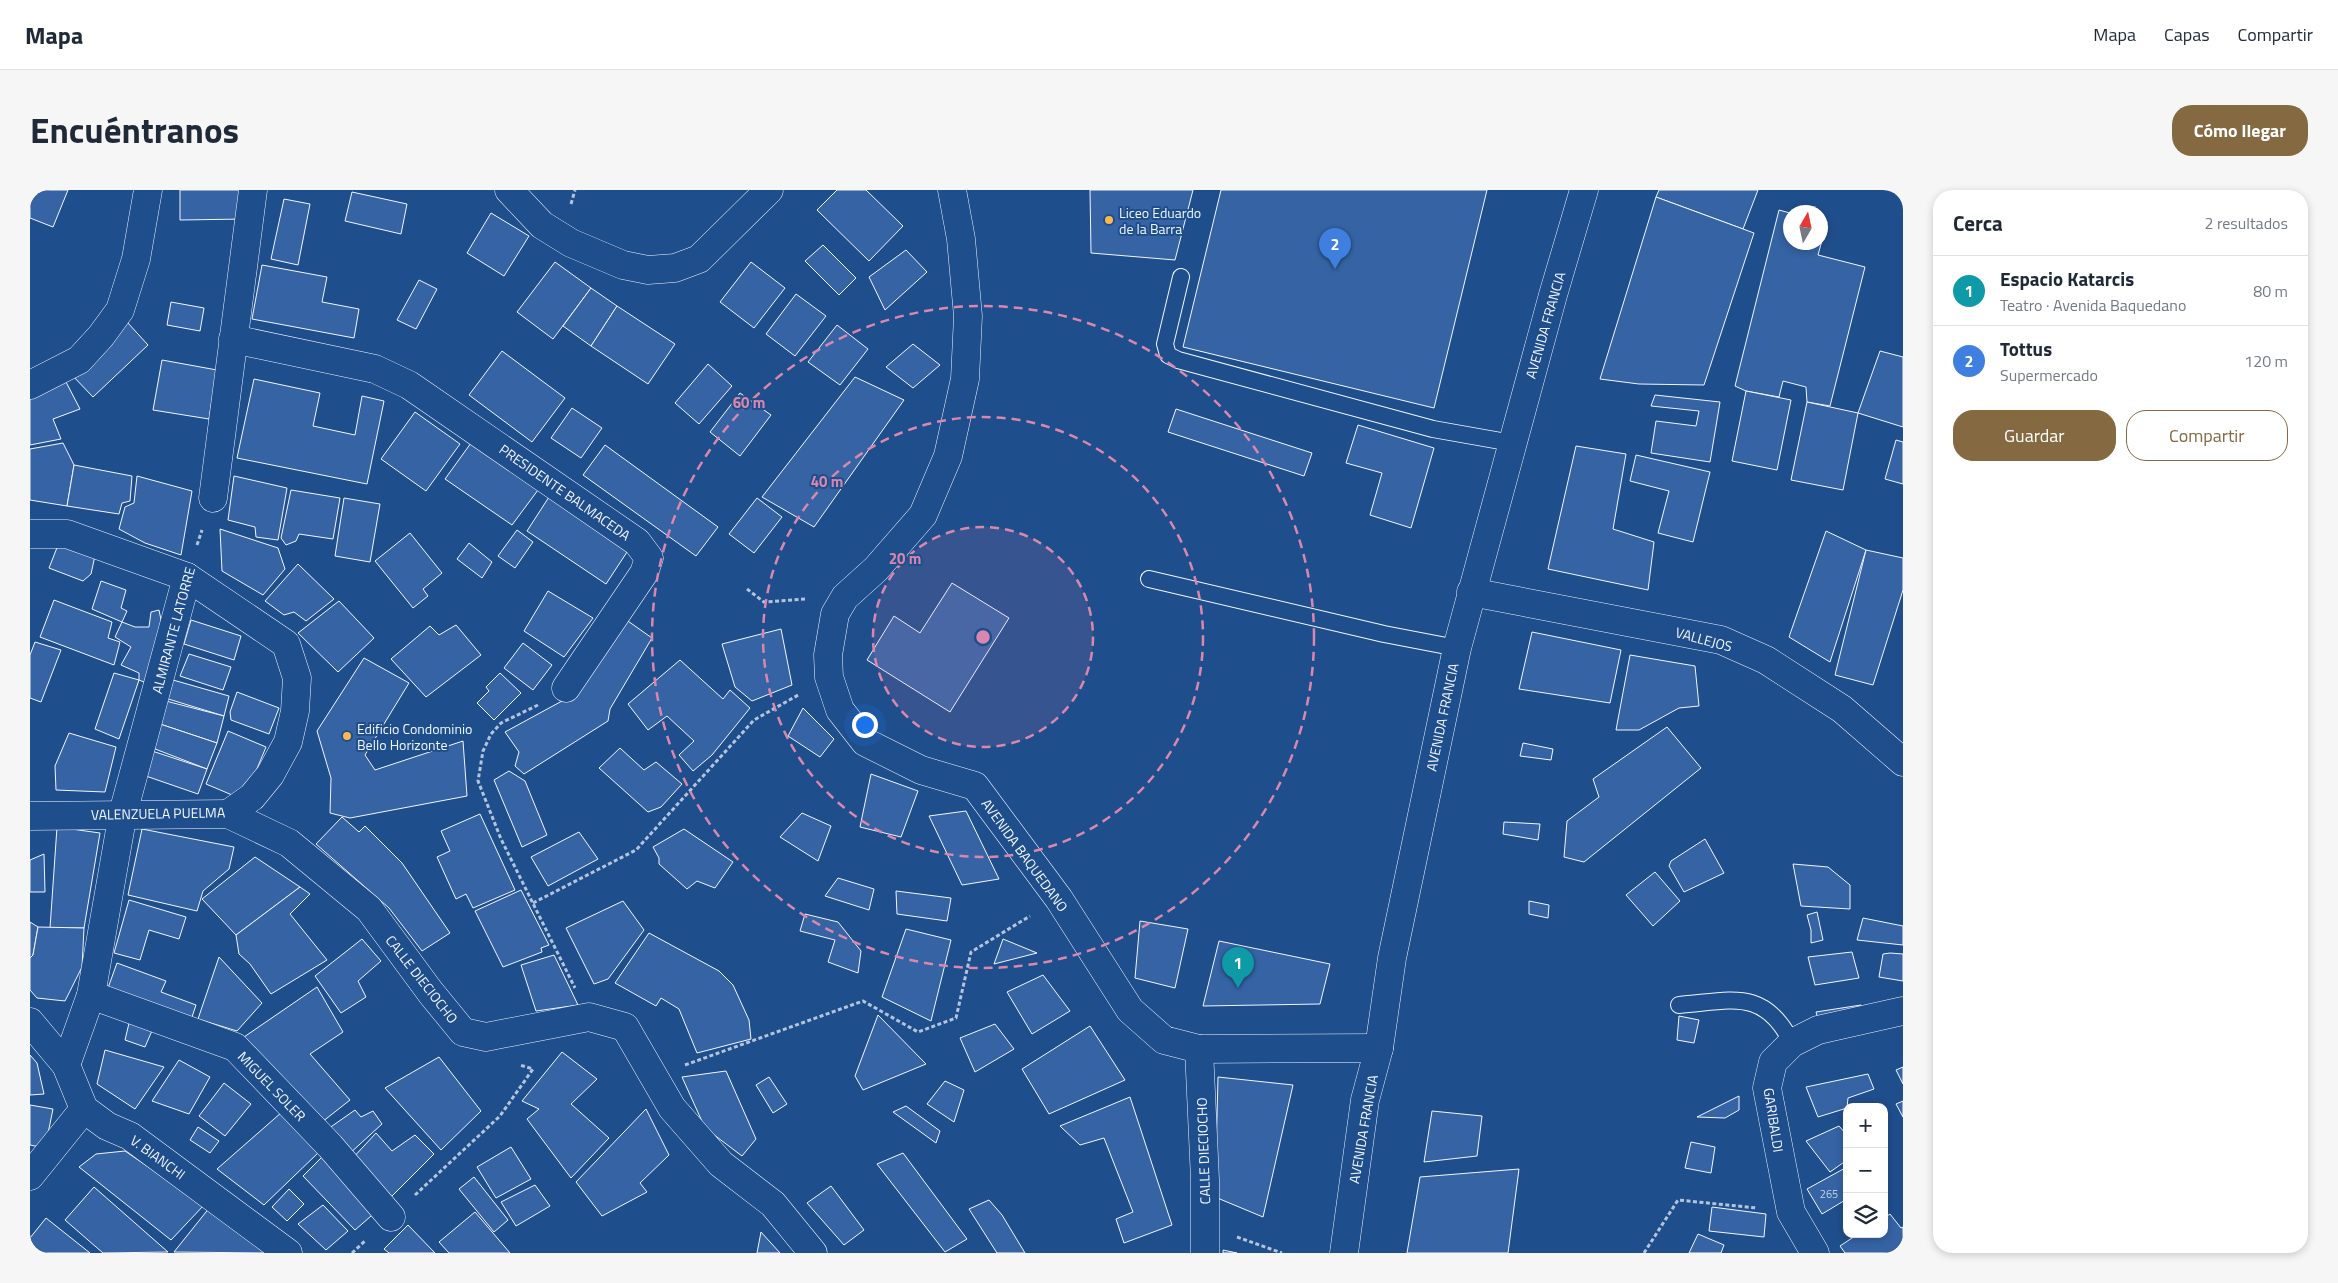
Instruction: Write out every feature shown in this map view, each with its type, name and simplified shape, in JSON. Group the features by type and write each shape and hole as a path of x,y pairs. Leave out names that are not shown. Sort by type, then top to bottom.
{"street":[{"path":"30,385 79,360 101,336 120,310 136,259 148,190"},
{"path":"213,498 253,190"},
{"path":"509,190 542,225 571,243 623,265 648,270 675,268 699,259 769,190"},
{"name":"AVENIDA BAQUEDANO","path":"952,190 961,239 968,316 965,379 948,456 923,515 876,569 844,597 835,614 830,633 829,677 840,710 865,742 922,770 975,786 1059,899 1130,1010 1164,1040 1199,1050 1379,1048"},
{"name":"AVENIDA FRANCIA","path":"1344,1253 1365,1100 1379,1048 1392,958 1457,648 1512,443 1584,190"},
{"name":"PRESIDENTE BALMACEDA","path":"233,339 376,369 408,385 637,542 649,558 644,573 566,688"},
{"name":"VALENZUELA PUELMA","path":"30,534 67,534 187,577 286,644 297,678 295,711 288,742 270,776 252,797 228,814 30,816"},
{"name":"ALMIRANTE LATORRE","path":"66,1065 91,995 123,814 187,577"},
{"name":"VALLEJOS","path":"1471,592 1721,640 1766,660 1842,709 1903,762"},
{"name":"CALLE DIECIOCHO","path":"228,814 288,843 369,909 431,994 463,1032 486,1037 589,1017 625,1027 672,1108 721,1164 773,1204 813,1253"},
{"name":"MIGUEL SOLER","path":"91,995 235,1047 330,1146 391,1217"},
{"name":"GARIBALDI","path":"1815,1253 1791,1212 1766,1088 1773,1062 1792,1043 1818,1030 1903,1011"},
{"path":"30,1022 66,1065 84,1109 30,1176"},
{"name":"CALLE DIECIOCHO","path":"1199,1050 1206,1226 1205,1253"},
{"name":"V. BIANCHI","path":"84,1109 107,1126 130,1136 288,1253"}],"lane":[{"path":"1181,277 1165,344 1168,355 1433,429 1512,443"},
{"path":"1149,579 1384,634 1457,648"},
{"path":"1678,1005 1740,1001 1757,1004 1774,1015 1784,1026 1792,1043"}],"path":[{"name":"ALMIRANTE LATORRE","path":"187,577 213,498"},
{"path":"747,589 764,602 844,597"},
{"path":"533,902 636,850 754,720 829,677"},
{"path":"566,688 501,723 491,734 483,751 478,781 501,839 589,1017"},
{"path":"654,1076 863,1001 918,1032 956,1018 971,952 1059,899"},
{"path":"352,1253 500,1116 533,1069 516,1064"},
{"path":"1644,1253 1678,1200 1791,1212"},
{"path":"1206,1226 1282,1253"}],"building":[{"path":"30,190 68,190 53,227 30,218"},
{"path":"180,190 245,190 245,219 180,220"},
{"path":"837,190 866,190 903,226 869,261 817,210"},
{"name":"Liceo Eduardo de la Barra","path":"1090,190 1193,190 1175,260 1091,253"},
{"path":"1221,190 1487,190 1434,408 1183,347"},
{"path":"1659,190 1758,190 1743,229 1656,197"},
{"path":"352,192 407,204 401,234 345,221"},
{"path":"1656,197 1754,233 1704,385 1639,384 1600,379"},
{"path":"284,199 310,204 298,265 271,259"},
{"path":"1779,210 1783,211 1783,250 1819,250 1818,255 1865,267 1830,406 1807,402 1806,387 1783,381 1779,397 1746,391 1735,386"},
{"path":"491,213 529,236 504,276 467,253"},
{"path":"823,245 856,278 839,295 805,261"},
{"path":"906,250 927,272 885,310 869,277"},
{"path":"555,262 591,288 553,339 517,312"},
{"path":"751,262 785,288 754,328 720,302"},
{"path":"262,265 327,277 322,302 359,309 354,338 252,319"},
{"path":"419,280 437,289 416,329 397,320"},
{"path":"591,288 617,306 591,346 563,326"},
{"path":"796,294 826,316 795,356 766,334"},
{"path":"171,302 204,308 200,331 167,325"},
{"path":"617,306 675,344 648,384 591,346"},
{"path":"127,322 148,345 93,397 71,374"},
{"path":"837,325 868,349 840,385 808,362"},
{"path":"913,344 940,365 913,388 886,367"},
{"path":"502,351 565,398 532,442 469,395"},
{"path":"1880,351 1903,357 1903,427 1858,413"},
{"path":"162,360 217,370 209,419 153,410"},
{"path":"708,364 732,386 699,424 675,403"},
{"path":"855,377 904,400 814,527 762,497"},
{"path":"254,379 320,393 313,426 355,435 362,396 384,401 367,484 237,458"},
{"path":"66,382 80,409 53,419 61,439 30,445 30,394"},
{"path":"1746,391 1791,400 1777,470 1732,461"},
{"path":"740,393 771,415 740,456 710,432"},
{"path":"1655,395 1720,402 1710,462 1651,453 1656,421 1696,426 1699,411 1651,406"},
{"path":"1807,402 1858,413 1843,490 1791,480"},
{"path":"572,408 602,428 581,458 551,438"},
{"path":"1176,409 1312,453 1304,476 1168,432"},
{"path":"415,412 460,444 426,491 381,459"},
{"path":"1358,425 1434,448 1411,528 1370,515 1382,473 1346,463"},
{"path":"1896,440 1903,442 1903,484 1885,479"},
{"path":"63,443 74,465 67,506 30,500 30,449"},
{"path":"471,443 538,490 512,525 445,479"},
{"path":"605,445 718,527 696,556 583,475"},
{"path":"1576,446 1626,454 1613,529 1654,542 1648,590 1548,569"},
{"path":"1636,455 1710,472 1693,542 1658,533 1669,491 1630,481"},
{"path":"74,465 132,476 130,501 122,503 119,514 67,506"},
{"path":"137,476 192,491 181,555 145,543 119,529 125,507 134,503"},
{"path":"234,476 287,488 278,540 256,537 255,527 228,520"},
{"path":"291,490 340,498 333,539 299,534 296,541 286,545 281,538"},
{"path":"549,497 629,549 606,584 527,531"},
{"path":"344,498 380,504 370,562 335,556"},
{"path":"757,498 782,517 754,553 729,534"},
{"path":"220,529 278,548 285,569 263,595 222,571"},
{"path":"517,530 533,542 515,568 498,556"},
{"path":"1826,531 1866,550 1830,662 1789,637"},
{"path":"410,533 442,573 423,589 428,596 413,608 375,561"},
{"path":"60,540 96,551 91,574 83,581 49,568"},
{"path":"469,543 492,562 482,578 457,559"},
{"path":"1866,550 1903,558 1903,590 1873,685 1835,675"},
{"path":"298,564 334,599 306,621 294,612 284,615 265,601"},
{"path":"101,581 126,590 121,608 127,611 122,622 92,609"},
{"path":"952,583 1009,618 950,712 867,660 894,616 920,633"},
{"path":"548,591 593,618 564,657 524,631"},
{"path":"54,600 112,622 108,638 120,642 114,665 40,637"},
{"path":"339,601 374,638 338,672 298,633"},
{"path":"159,610 161,620 156,655 144,682 139,680 139,673 121,665 131,647 115,637 122,622 135,627 149,627 151,612"},
{"path":"625,619 652,638 610,709 608,721 524,774 515,766 519,752 505,732 573,695"},
{"path":"191,620 241,636 234,660 184,644"},
{"path":"456,625 481,655 426,697 391,659 430,626 439,635"},
{"path":"781,629 792,685 752,701 735,687 722,644"},
{"path":"1532,632 1621,650 1610,703 1519,689"},
{"path":"35,642 61,650 41,702 30,698 30,655"},
{"path":"523,643 552,665 533,690 504,668"},
{"path":"189,654 231,667 223,690 180,676"},
{"path":"1630,655 1695,666 1699,706 1679,708 1639,730 1616,730"},
{"name":"Edificio Condominio Bello Horizonte","path":"364,658 409,683 365,755 375,770 463,741 467,796 350,818 330,813 331,778 317,731"},
{"path":"680,660 723,699 730,690 750,708 712,755 693,771 679,755 694,741 667,716 648,730 628,704"},
{"path":"114,673 139,680 119,739 95,729"},
{"path":"500,673 521,693 494,720 477,703 489,691 486,687"},
{"path":"173,680 229,696 224,716 165,698"},
{"path":"237,692 279,708 269,734 231,720 230,712"},
{"path":"162,700 224,716 217,743 157,723"},
{"path":"803,708 834,739 820,757 788,736"},
{"path":"157,723 217,743 207,769 150,747"},
{"path":"1667,727 1701,768 1584,862 1564,857 1567,821 1599,797 1593,779"},
{"path":"228,731 266,747 244,800 206,784"},
{"path":"69,733 116,747 105,792 56,790 55,766"},
{"path":"1523,743 1553,749 1551,760 1520,756"},
{"path":"620,748 644,770 656,762 682,784 661,807 648,812 599,768"},
{"path":"149,750 207,769 198,794 143,775"},
{"path":"509,771 525,781 547,835 522,847 494,780"},
{"path":"871,774 918,791 901,837 860,827"},
{"path":"966,811 999,879 962,885 929,816"},
{"path":"802,813 831,826 818,861 780,837"},
{"path":"480,814 515,890 473,908 466,894 456,899 437,857 450,851 441,831"},
{"path":"342,817 359,832 365,826 402,863 450,933 422,951 389,908 316,844"},
{"path":"1504,822 1540,824 1538,840 1503,834"},
{"path":"57,827 100,833 84,928 50,928"},
{"path":"142,829 234,847 229,869 203,891 197,911 128,895"},
{"path":"684,829 733,862 715,888 697,881 687,889 659,864 659,858 653,847"},
{"path":"579,832 598,859 548,886 531,857"},
{"path":"1705,839 1724,873 1684,892 1669,866 1671,861"},
{"path":"44,854 45,892 30,892 30,860"},
{"path":"255,857 300,887 236,935 202,899"},
{"path":"1793,864 1828,867 1850,885 1850,909 1801,906"},
{"path":"1655,872 1680,901 1653,926 1626,895"},
{"path":"838,878 874,889 869,910 825,896"},
{"path":"300,887 310,894 290,914 327,960 271,994 250,964 239,954 236,935"},
{"path":"521,890 549,945 541,948 542,952 503,967 475,911"},
{"path":"896,891 951,898 947,921 897,914"},
{"path":"129,900 186,917 179,939 149,930 140,960 114,953"},
{"path":"623,901 644,930 608,979 594,984 566,928"},
{"path":"1529,901 1549,905 1548,918 1529,914"},
{"path":"1817,912 1823,940 1811,943 1811,930 1807,915"},
{"path":"805,914 838,922 861,951 858,973 828,962 835,940 800,931"},
{"path":"1863,918 1903,926 1903,945 1857,940"},
{"path":"1140,921 1188,929 1175,988 1135,978"},
{"path":"30,922 38,927 33,955 30,958"},
{"path":"38,927 84,928 82,967 65,1001 37,998 30,990 30,958 33,955"},
{"path":"906,929 951,940 931,1021 882,997"},
{"path":"649,933 719,971 733,985 749,1020 751,1039 697,1053 679,1009 661,998 656,1006 615,983"},
{"path":"362,939 381,961 358,981 366,997 341,1013 315,976"},
{"path":"1003,939 1037,953 994,964"},
{"path":"1219,941 1330,964 1320,1004 1203,1006"},
{"path":"1852,952 1859,978 1815,985 1808,957"},
{"path":"1883,954 1903,954 1903,981 1879,977"},
{"path":"554,955 578,1005 536,1011 521,965"},
{"path":"219,957 262,1003 237,1031 198,1019"},
{"path":"117,963 166,981 161,992 196,1005 192,1017 108,988"},
{"path":"1043,975 1070,1011 1032,1034 1007,992"},
{"path":"317,987 343,1032 310,1054 350,1100 317,1126 244,1037"},
{"path":"1861,1005 1862,1013 1819,1022 1816,1012"},
{"path":"878,1015 926,1064 863,1090 855,1076"},
{"path":"1679,1016 1699,1020 1694,1043 1677,1040"},
{"path":"130,1019 154,1026 145,1047 125,1040"},
{"path":"995,1024 1014,1049 975,1072 960,1038"},
{"path":"1090,1026 1125,1080 1049,1114 1022,1069"},
{"path":"105,1050 164,1067 135,1109 97,1084"},
{"path":"562,1052 597,1079 571,1104 609,1138 571,1178 527,1119 539,1109 522,1101"},
{"path":"30,1055 37,1063 44,1094 30,1095"},
{"path":"439,1057 481,1111 441,1150 385,1088"},
{"path":"179,1060 210,1077 189,1114 152,1101"},
{"path":"1903,1067 1903,1084 1896,1070"},
{"path":"726,1071 756,1139 742,1156 705,1128 682,1077"},
{"path":"1868,1074 1874,1089 1848,1098 1848,1103 1843,1103 1843,1109 1818,1117 1806,1087"},
{"path":"769,1077 787,1104 773,1113 756,1085"},
{"path":"1218,1077 1293,1085 1263,1217 1215,1197"},
{"path":"945,1081 964,1090 954,1122 927,1104"},
{"path":"224,1083 251,1104 225,1136 199,1116"},
{"path":"1739,1096 1739,1110 1725,1118 1697,1117"},
{"path":"1130,1097 1172,1225 1124,1243 1116,1219 1133,1212 1104,1138 1080,1145 1060,1126"},
{"path":"1903,1101 1903,1117 1896,1104"},
{"path":"30,1105 53,1109 45,1148 30,1145"},
{"path":"906,1106 940,1131 936,1143 893,1112"},
{"path":"646,1109 669,1155 640,1183 647,1192 602,1216 576,1182"},
{"path":"355,1110 361,1117 373,1111 382,1124 348,1155 325,1131"},
{"path":"1432,1111 1482,1116 1477,1156 1424,1162"},
{"path":"282,1112 319,1152 264,1205 217,1169"},
{"path":"1839,1126 1843,1130 1843,1163 1830,1172 1806,1141"},
{"path":"198,1127 219,1141 210,1153 190,1140"},
{"path":"376,1133 392,1151 415,1135 434,1154 388,1200 351,1160"},
{"path":"1691,1142 1715,1147 1711,1173 1685,1168"},
{"path":"511,1147 531,1179 496,1198 477,1167"},
{"path":"125,1151 204,1205 171,1240 79,1167 96,1154"},
{"path":"327,1152 378,1210 355,1230 303,1176"},
{"path":"903,1153 967,1239 945,1252 877,1164"},
{"path":"1519,1169 1508,1253 1407,1253 1420,1177"},
{"path":"1843,1169 1843,1201 1822,1214 1807,1189"},
{"path":"474,1177 508,1220 494,1232 459,1189"},
{"path":"535,1185 550,1206 516,1226 501,1202"},
{"path":"831,1186 864,1230 844,1245 807,1203"},
{"path":"94,1187 168,1252 103,1253 65,1220"},
{"path":"289,1189 304,1204 287,1221 272,1207"},
{"path":"989,1200 1002,1215 1025,1253 997,1253 969,1209"},
{"path":"323,1205 348,1231 326,1250 298,1224"},
{"path":"210,1207 266,1253 174,1252"},
{"path":"1712,1207 1766,1214 1764,1237 1709,1231"},
{"path":"475,1212 510,1253 449,1253 439,1242"},
{"path":"1890,1214 1901,1228 1903,1227 1903,1253 1845,1253 1840,1246 1852,1238 1888,1238 1888,1215"},
{"path":"46,1218 90,1253 30,1253 30,1238"},
{"path":"408,1225 435,1253 389,1253 384,1249"},
{"path":"761,1232 780,1253 757,1253"},
{"path":"1698,1234 1724,1245 1721,1253 1689,1253"},
{"path":"1223,1250 1237,1253 1223,1253"}],"place":[{"name":"Liceo Eduardo de la Barra","path":"1109,220"},
{"name":"Tottus","path":"1335,269"},
{"name":"Edificio Condominio Bello Horizonte","path":"347,736"},
{"name":"Espacio Katarcis","path":"1238,988"}]}
